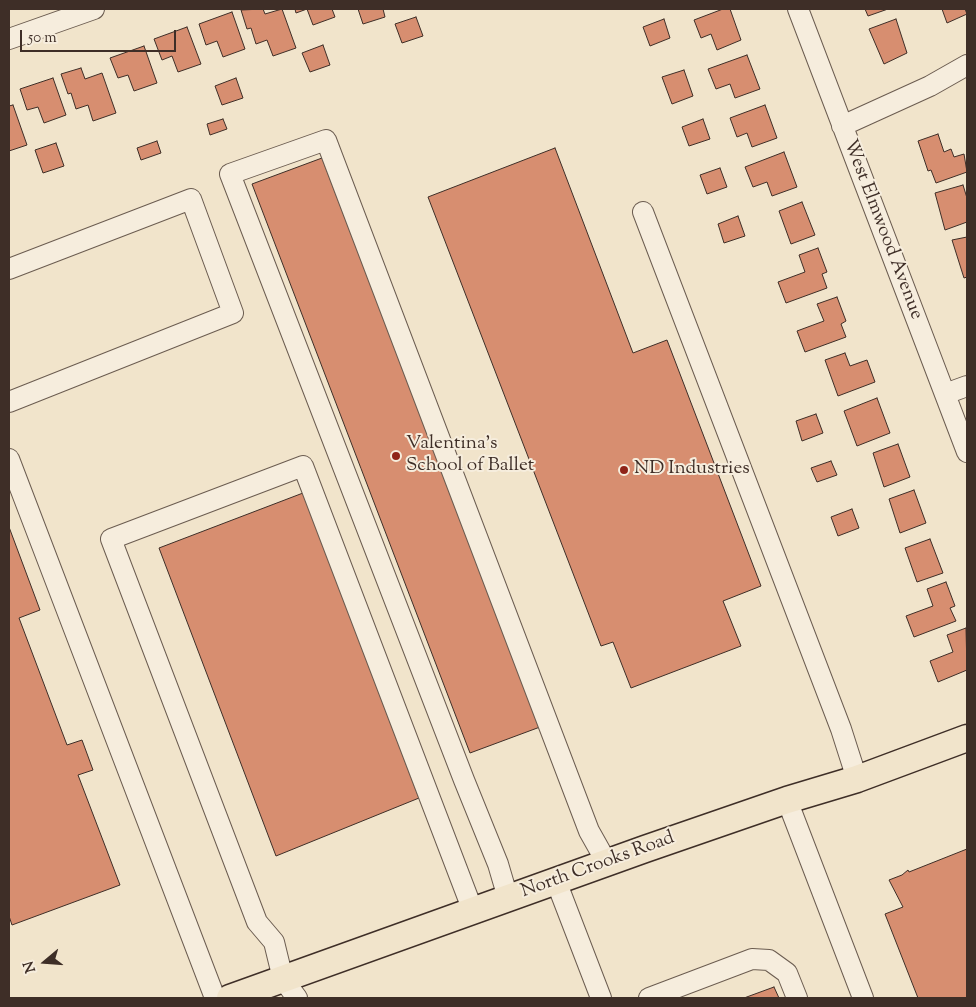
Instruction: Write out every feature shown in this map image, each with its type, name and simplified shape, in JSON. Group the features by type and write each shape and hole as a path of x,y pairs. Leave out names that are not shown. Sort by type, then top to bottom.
{"main road":[{"name":"North Crooks Road","path":"230,998 290,989 472,911 787,800 856,779 967,738"}],"street":[{"path":"9,40 94,9"},
{"name":"West Elmwood Avenue","path":"798,9 967,452"},
{"path":"842,126 930,86 967,65"},
{"path":"508,898 498,864 230,174 326,140 590,831 607,863"},
{"path":"9,269 191,199 233,313 9,402"},
{"path":"643,212 837,719 856,779"},
{"path":"945,394 967,386"},
{"path":"9,460 215,998"},
{"path":"290,989 274,942 257,922 111,538 303,466 472,911"},
{"path":"787,800 863,998"},
{"path":"556,881 601,998"},
{"path":"649,998 752,959 769,960 787,973 797,998"}],"building":[{"path":"263,9 265,14 282,9 296,48 273,56 267,40 256,44 251,28 247,29 241,10"},
{"path":"295,9 307,9 296,13"},
{"path":"307,9 332,9 335,17 313,25"},
{"path":"358,9 383,9 385,17 363,24"},
{"path":"723,9 730,9 741,40 717,50 711,34 701,38 694,20"},
{"path":"865,9 888,9 868,16"},
{"path":"942,9 965,9 967,14 947,23"},
{"path":"232,12 245,49 223,57 217,41 206,45 199,24"},
{"path":"416,17 423,36 402,43 395,24"},
{"path":"664,19 670,38 650,46 643,27"},
{"path":"896,19 907,53 884,64 869,29"},
{"path":"187,27 201,64 178,72 172,56 162,60 154,39"},
{"path":"323,45 330,65 310,72 302,53"},
{"path":"144,46 157,83 134,91 128,75 118,78 110,58"},
{"path":"747,55 760,89 735,98 730,84 716,89 708,69"},
{"path":"81,68 85,79 102,73 116,113 93,121 88,105 76,109 71,93 68,94 61,74"},
{"path":"684,70 693,96 672,104 662,77"},
{"path":"53,78 66,115 44,123 38,107 27,110 20,89"},
{"path":"236,78 243,98 222,105 215,86"},
{"path":"13,105 27,145 9,151 9,106"},
{"path":"765,105 777,138 752,147 747,133 737,137 730,118"},
{"path":"223,119 227,129 210,135 207,124"},
{"path":"703,119 710,139 689,146 682,127"},
{"path":"938,134 944,152 951,149 954,157 964,154 967,172 936,183 931,170 928,171 918,141"},
{"path":"157,141 161,153 141,160 137,148"},
{"path":"56,143 64,166 43,173 35,150"},
{"name":"ND Industries","path":"555,148 633,353 667,340 761,586 723,601 741,646 631,688 613,642 601,646 428,197"},
{"path":"784,152 797,187 772,196 767,182 753,187 745,167"},
{"name":"Valentina's School of Ballet","path":"322,158 540,727 470,753 252,184"},
{"path":"720,168 727,187 707,194 700,175"},
{"path":"963,185 967,198 967,222 945,230 935,193"},
{"path":"802,202 815,235 791,244 779,211"},
{"path":"738,216 745,236 724,243 718,224"},
{"path":"967,237 967,277 964,278 952,240"},
{"path":"818,248 827,272 822,274 827,288 786,303 778,282 805,272 799,255"},
{"path":"837,297 846,321 841,324 846,337 805,352 797,331 824,321 817,304"},
{"path":"845,353 850,366 867,360 875,382 838,396 825,360"},
{"path":"877,398 890,433 857,446 844,411"},
{"path":"816,414 823,433 802,441 796,421"},
{"path":"898,444 910,477 884,487 873,453"},
{"path":"831,461 837,475 817,482 811,468"},
{"path":"914,490 926,523 900,533 889,499"},
{"path":"303,493 419,798 276,856 159,548"},
{"path":"852,509 859,528 838,536 831,517"},
{"path":"9,527 40,610 19,618 67,745 82,740 93,770 78,775 120,885 12,925 9,916"},
{"path":"930,539 943,573 917,582 905,548"},
{"path":"946,582 955,606 950,608 956,621 914,637 906,616 933,606 927,589"},
{"path":"966,628 967,670 938,682 930,661 953,652 947,635"},
{"path":"967,849 967,998 918,998 885,914 903,907 889,880 902,875 908,870 909,872"},
{"path":"774,987 779,998 744,998"}],"place":[{"name":"Valentina's School of Ballet","path":"396,456"},
{"name":"ND Industries","path":"624,470"}]}
